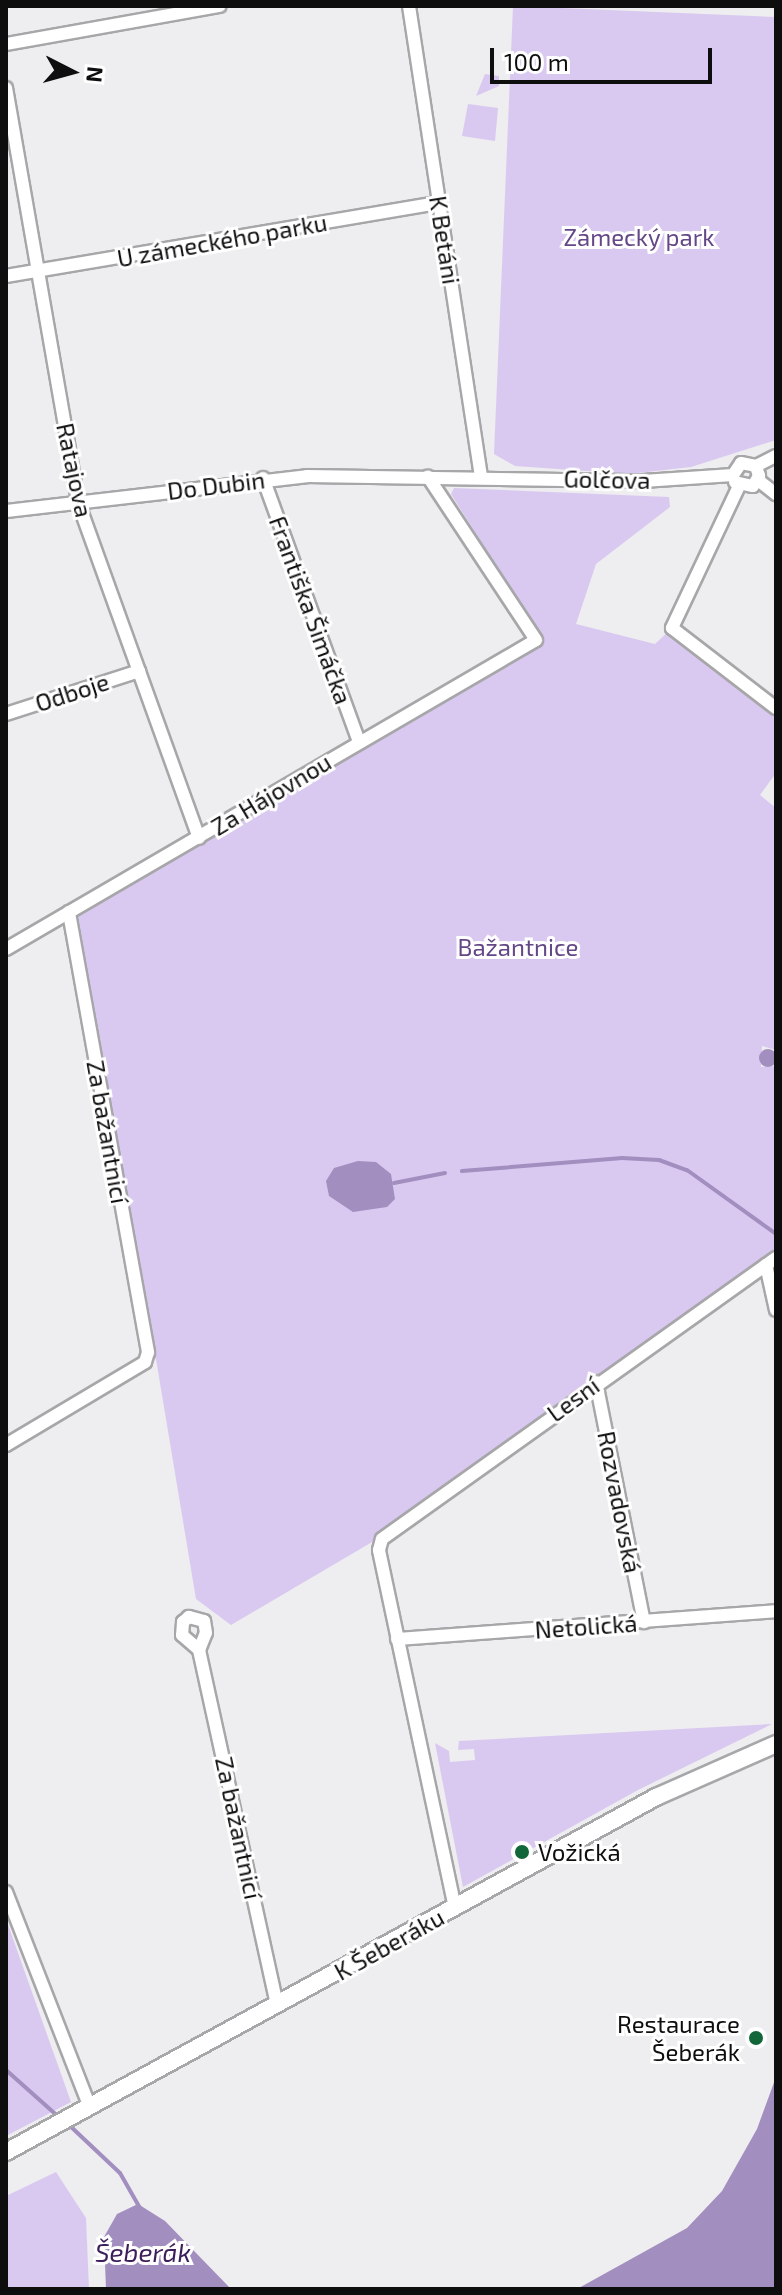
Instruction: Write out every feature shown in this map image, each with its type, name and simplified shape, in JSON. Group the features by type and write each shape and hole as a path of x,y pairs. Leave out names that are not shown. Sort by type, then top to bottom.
{"street":[{"path":"6,44 220,6"},
{"name":"K Betáni","path":"409,6 481,475"},
{"name":"Ratajova","path":"6,88 78,502 199,838"},
{"name":"U zámeckého parku","path":"6,276 439,203"},
{"path":"776,456 756,466 741,463 672,628 776,708"},
{"path":"756,466 758,480 776,494"},
{"name":"Golčova","path":"428,477 481,475 643,481 736,480"},
{"name":"Do Dubin","path":"6,511 263,478 428,477"},
{"name":"Za Hájovnou","path":"6,949 536,640 428,477"},
{"name":"Františka Šimáčka","path":"263,478 359,742"},
{"path":"736,480 749,488 758,480"},
{"name":"Odboje","path":"6,714 139,671"},
{"name":"Za bažantnicí","path":"6,1445 145,1362 148,1352 69,912"},
{"path":"771,1261 776,1310"},
{"name":"Lesní","path":"397,1639 379,1550 382,1539 596,1382 771,1261"},
{"name":"Rozvadovská","path":"596,1382 644,1622"},
{"name":"Netolická","path":"397,1639 776,1611"},
{"path":"397,1639 455,1908"},
{"name":"Za bažantnicí","path":"199,1650 277,2005"},
{"name":"K Šeberáku","path":"6,2152 698,1775 776,1744"},
{"path":"6,1892 89,2105"}],"green space":[{"name":"Zámecký park","path":"513,6 776,17 776,440 691,467 629,474 515,466 494,454"},
{"path":"485,74 499,76 499,86 476,96"},
{"path":"468,104 498,108 495,141 462,136"},
{"name":"Bažantnice","path":"454,488 669,497 670,507 596,564 576,624 655,644 672,628 776,708 776,773 760,795 776,808 776,1050 762,1046 761,1067 776,1066 776,1258 727,1284 596,1382 567,1396 384,1535 231,1625 196,1599 156,1359 148,1352 69,912 541,637 451,494"},
{"path":"772,1724 638,1790 463,1887 435,1743 449,1751 450,1762 475,1760 474,1749 458,1750 459,1741"},
{"path":"6,1919 71,2102 6,2136"},
{"path":"56,2172 86,2218 89,2289 6,2289 6,2196"}],"water":[{"path":"764,1049 772,1049 777,1058 775,1065 764,1067 759,1062 759,1054"},
{"path":"358,1161 376,1162 391,1174 395,1199 387,1207 353,1212 329,1196 326,1181 334,1168"},
{"path":"776,2077 776,2289 577,2289 687,2228 722,2191 757,2129"},
{"name":"Šeberák","path":"138,2204 165,2221 231,2289 106,2289 104,2237 117,2214"}],"waterway":[{"path":"462,1171 622,1158 659,1160 687,1170 776,1234"},
{"path":"394,1183 445,1173"},
{"path":"6,2070 61,2119"},
{"path":"68,2124 120,2173 140,2208"}],"place":[{"name":"Vožická","path":"522,1852"},
{"name":"Restaurace Šeberák","path":"756,2038"}]}
